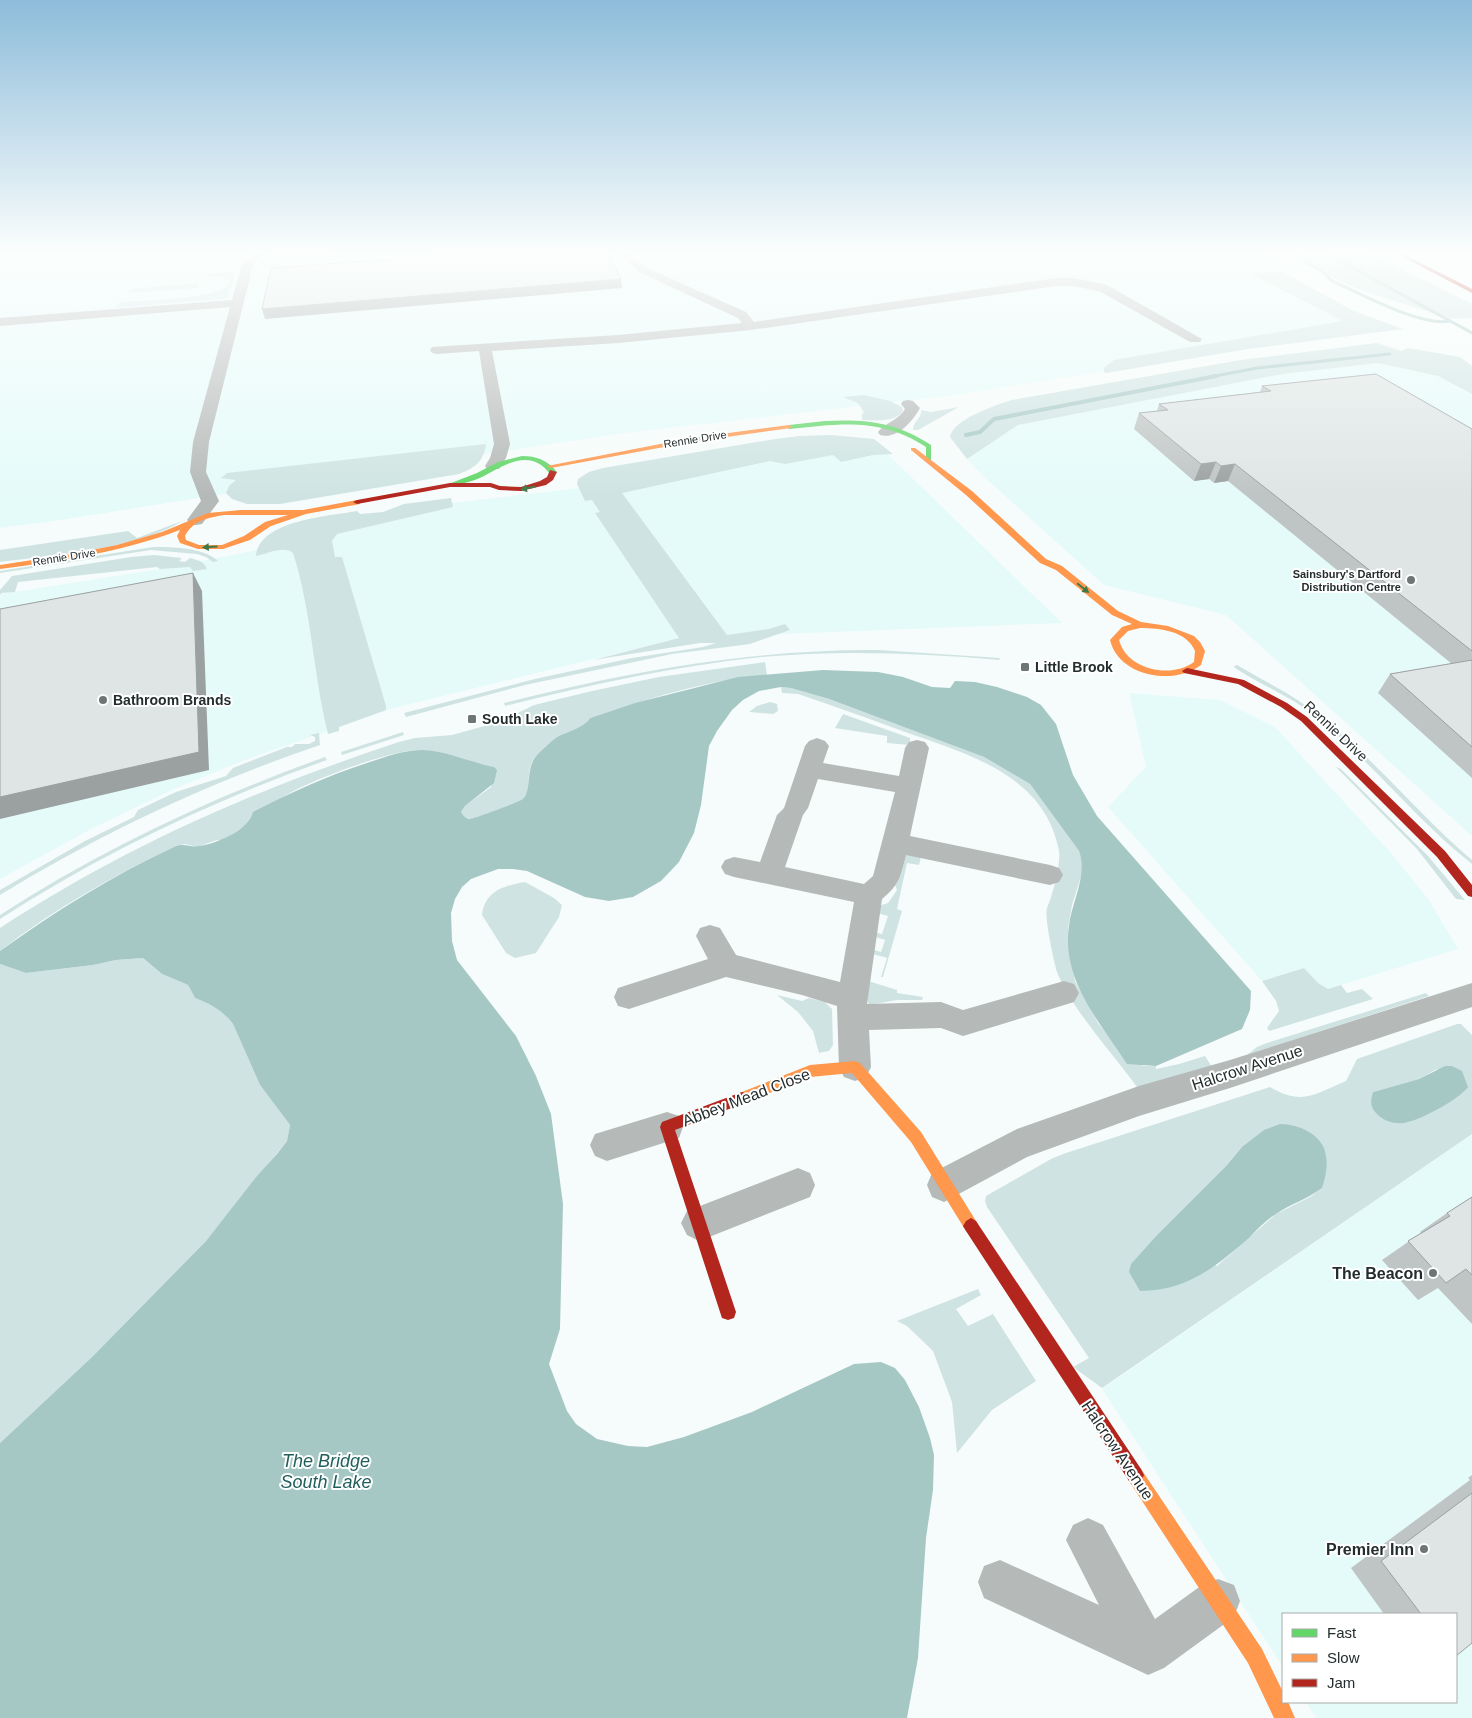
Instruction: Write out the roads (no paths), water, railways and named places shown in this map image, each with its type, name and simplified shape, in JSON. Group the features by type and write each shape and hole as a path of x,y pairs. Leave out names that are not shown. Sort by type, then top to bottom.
{"main road":[{"name":"Rennie Drive","path":"450,485 510,460 530,458 551,466 636,448 750,431 840,422 890,430 973,498 1043,561 1059,568 1115,613 1140,625"},
{"name":"Rennie Drive","path":"129,546 188,545 205,548 228,545 248,537 255,531 275,521 304,512 450,485 491,485 510,490 532,488 550,478 553,472 551,466"},
{"path":"490,468 486,476 487,481 491,485"},
{"name":"Rennie Drive","path":"0,567 68,558 129,546 214,514 232,511 250,514 304,512"},
{"path":"250,514 258,521 255,531"},
{"path":"188,545 181,536 192,522"},
{"name":"Rennie Drive","path":"1043,561 1046,570 1100,616"},
{"name":"Rennie Drive","path":"1241,682 1187,671 1160,673 1133,664 1117,650 1114,633 1140,625 1157,625 1171,629 1193,641 1200,650 1241,682 1304,719 1441,854 1472,893"},
{"path":"1187,671 1197,666 1201,658 1200,650"},
{"name":"Rennie Drive","path":"1441,854 1472,877"},
{"name":"Halcrow Avenue","path":"855,1067 916,1137 944,1185 1254,1656 1285,1718"},
{"name":"Abbey Mead Close","path":"728,1312 667,1127 810,1071 855,1067"}],"street":[{"path":"192,522 210,502 198,472 201,442 228,334"},
{"path":"437,350 667,334"},
{"path":"1186,334 1195,339"},
{"path":"485,348 502,444 490,468"},
{"path":"890,430 907,419 913,408 908,404"},
{"path":"502,444 514,452 530,458"},
{"path":"208,498 232,511"},
{"path":"769,874 817,746"},
{"path":"855,1067 852,1007 869,895 885,881 896,843 917,748"},
{"path":"809,769 908,786"},
{"path":"896,843 1050,874"},
{"path":"734,867 869,895"},
{"path":"710,936 726,965"},
{"path":"629,997 726,965 802,983 852,1007 940,1015 963,1023 1064,992"},
{"name":"Halcrow Avenue","path":"944,1185 1017,1146 1131,1104 1472,995"},
{"name":"Abbey Mead Close","path":"607,1146 667,1127"},
{"path":"699,1223 798,1185"},
{"path":"1088,1540 1148,1652"},
{"path":"1000,1582 1148,1652"},
{"path":"1148,1652 1218,1601"}],"water":[{"name":"The Bridge South Lake","path":"823,670 878,672 903,677 932,687 950,688 955,681 975,682 1027,697 1041,705 1056,724 1073,775 1097,816 1251,991 1250,1010 1242,1029 1156,1066 1127,1064 1084,999 1076,982 1071,964 1068,945 1069,925 1081,879 1082,869 1079,851 1030,784 984,757 829,699 791,688 781,687 759,691 743,700 732,710 717,731 709,746 701,805 694,833 679,862 661,881 633,897 609,901 585,897 527,871 498,869 471,879 462,887 455,899 451,913 452,941 457,960 516,1036 536,1076 551,1114 563,1204 560,1329 549,1364 567,1411 576,1424 597,1439 628,1446 647,1447 684,1437 752,1412 854,1364 881,1362 895,1368 905,1380 919,1407 934,1455 933,1490 926,1538 918,1658 907,1718 0,1718 0,1443 92,1357 206,1241 287,1141 290,1125 260,1085 229,1019 216,1008 195,998 188,985 162,974 143,958 26,973 0,964 0,951 107,881 153,857 176,846 206,845 223,839 245,825 253,812 309,785 352,768 394,754 423,750 441,752 494,767 497,770 494,783 465,806 461,812 466,818 472,819 523,799 527,791 531,766 537,755 557,737 580,727 590,718 635,703 738,677"},
{"path":"1445,1066 1452,1066 1462,1071 1468,1087 1449,1103 1422,1117 1404,1123 1385,1120 1372,1108 1373,1092 1419,1079"},
{"path":"1280,1124 1295,1126 1309,1132 1321,1142 1327,1160 1322,1188 1272,1216 1226,1258 1200,1275 1172,1287 1140,1291 1129,1272 1131,1264 1227,1165 1242,1147 1264,1130"}],"waterway":[{"path":"1210,377 1257,368 1390,354"},
{"path":"966,435 980,432 994,419 1216,376"}],"place":[{"name":"Sainsbury's Dartford Distribution Centre","path":"1411,580"},
{"name":"Little Brook","path":"1025,667"},
{"name":"Bathroom Brands","path":"103,700"},
{"name":"South Lake","path":"472,719"},
{"name":"The Beacon","path":"1433,1273"},
{"name":"Premier Inn","path":"1424,1549"}]}
